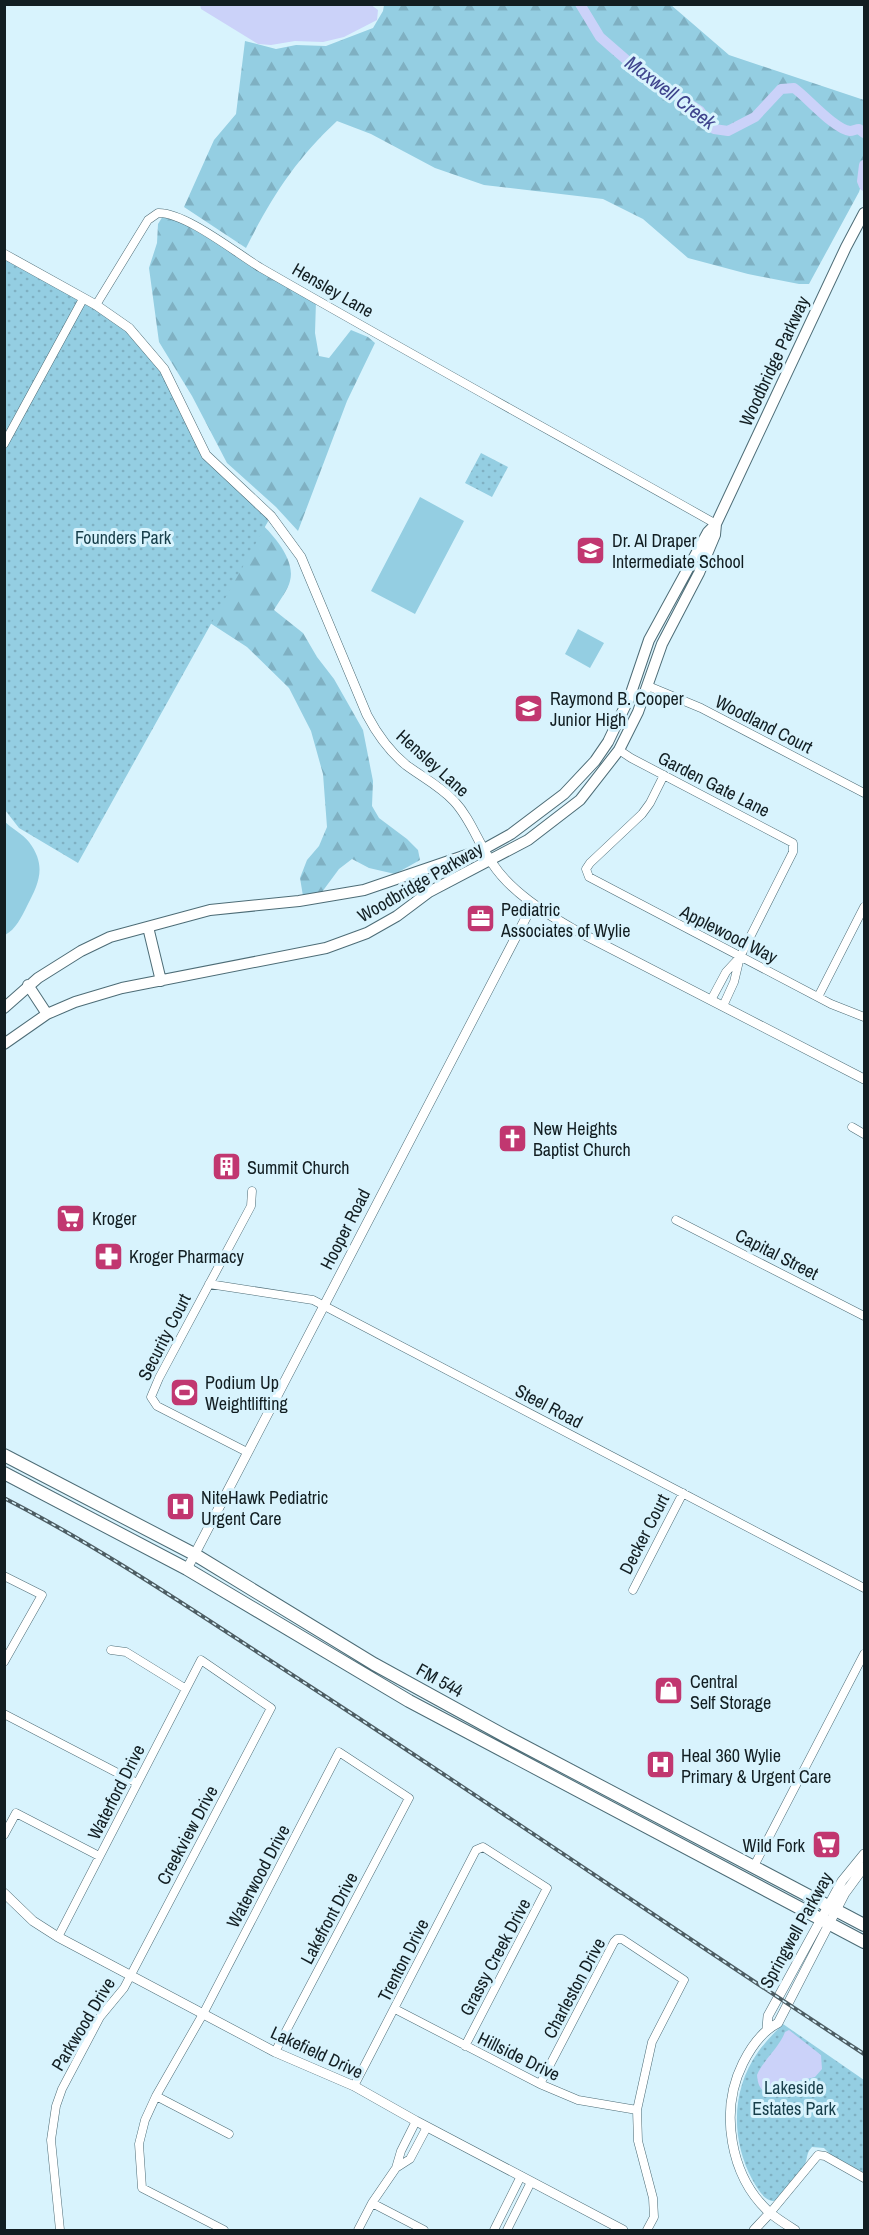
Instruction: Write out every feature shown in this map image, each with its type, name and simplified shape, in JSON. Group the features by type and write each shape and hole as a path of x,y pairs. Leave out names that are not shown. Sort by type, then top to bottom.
{"main road":[{"name":"Woodbridge Parkway","path":"4,1008 28,985 81,951 110,937 210,910 299,902 364,890 484,849 511,834 564,794 595,761 608,742 630,696 649,640 708,532 716,524 864,213"},
{"name":"Woodbridge Parkway","path":"4,1044 47,1014 75,1002 122,988 326,948 347,941 397,916 429,892 528,840 580,800 619,750 638,712 662,644 699,573 715,535 716,524"},
{"path":"640,665 653,669"},
{"path":"608,742 619,750"},
{"path":"148,927 161,981"},
{"path":"28,985 47,1014"},
{"name":"FM 544","path":"4,1455 194,1554 390,1673 864,1925"},
{"name":"FM 544","path":"4,1473 187,1569 409,1701 864,1942"},
{"path":"44,1494 52,1480"},
{"path":"251,1606 264,1609 294,1624 301,1620"},
{"path":"520,1760 534,1761 559,1773 568,1775 574,1772"},
{"path":"672,1841 679,1826"}],"street":[{"name":"Hensley Lane","path":"96,305 148,220 158,213 175,215 250,262 430,365 522,414 716,524"},
{"name":"Hensley Lane","path":"4,254 96,305 129,328 164,369 206,454 271,516 301,557 367,715 384,743 405,763 455,802 469,821 490,861 507,882 533,904 573,929 864,1079"},
{"path":"4,444 83,299"},
{"name":"Woodland Court","path":"648,686 693,704 864,793"},
{"name":"Garden Gate Lane","path":"619,750 664,776 790,841 794,846 740,957"},
{"name":"Applewood Way","path":"664,776 642,814 601,850 586,869 589,877 818,997 864,1017"},
{"name":"Hooper Road","path":"187,1569 533,904"},
{"path":"818,997 864,907"},
{"path":"711,1000 726,972 740,957"},
{"path":"723,1006 734,981 740,957"},
{"path":"852,1127 864,1134"},
{"name":"Security Court","path":"247,1452 157,1406 151,1397 251,1206 252,1191"},
{"name":"Capital Street","path":"676,1220 864,1316"},
{"name":"Steel Road","path":"209,1284 313,1300 325,1305 864,1588"},
{"name":"Decker Court","path":"633,1590 683,1492"},
{"path":"4,1576 42,1595 4,1662"},
{"path":"111,1650 126,1652 186,1689"},
{"path":"754,1866 864,1654"},
{"name":"Waterford Drive","path":"58,1937 201,1660 271,1708"},
{"name":"Creekview Drive","path":"129,1976 271,1708"},
{"path":"4,1714 137,1783"},
{"name":"Waterwood Drive","path":"224,2230 142,2188 139,2144 145,2120 156,2096 203,2014 339,1752 409,1798"},
{"name":"Lakefront Drive","path":"275,2052 409,1798"},
{"path":"4,1835 16,1813 99,1856"},
{"name":"Grassy Creek Drive","path":"465,2046 547,1888 483,1847 480,1848"},
{"name":"Trenton Drive","path":"354,2086 476,1850 480,1848"},
{"name":"Springwell Parkway","path":"767,2028 768,2016 786,1982 825,1921 842,1881 864,1854"},
{"name":"Springwell Parkway","path":"832,1908 864,1867"},
{"name":"Lakefield Drive","path":"4,1893 33,1921 129,1976 275,2052 354,2086 623,2230"},
{"name":"Springwell Parkway","path":"795,2230 770,2213 754,2194 739,2166 730,2125 732,2094 739,2070 746,2057 767,2028 778,2023 797,1987 825,1921"},
{"name":"Charleston Drive","path":"540,2084 614,1942 622,1939 684,1980 652,2042 637,2110"},
{"name":"Parkwood Drive","path":"60,2230 51,2140 56,2106 62,2089 100,2017 118,1996 129,1976"},
{"path":"786,1982 797,1987"},
{"name":"Hillside Drive","path":"395,2010 540,2084 578,2100 637,2110"},
{"path":"156,2096 229,2134"},
{"path":"637,2110 638,2141 652,2198 654,2217 647,2230"},
{"path":"358,2230 372,2203 396,2168 401,2151 416,2121"},
{"path":"396,2168 410,2159 427,2127"},
{"path":"754,2230 818,2155 825,2156 864,2178"},
{"path":"494,2230 521,2176"},
{"path":"507,2230 531,2182"},
{"path":"372,2203 424,2230"}],"green space":[{"path":"384,5 671,5 729,55 864,100 864,176 859,192 809,284 748,274 688,258 643,219 603,199 484,185 435,168 371,134 337,121 309,150 286,180 265,212 246,248 184,207 214,140 236,114 245,41 276,49 296,45 326,46 373,28"},
{"path":"163,216 179,221 316,301 315,333 319,356 329,358 351,330 368,337 375,343 347,401 298,531 276,507 227,463 192,396 159,342 149,268 157,243 158,224"},
{"name":"Founders Park","path":"5,254 129,328 172,387 203,447 271,516 78,863 19,828 5,810"},
{"path":"481,453 508,467 492,497 465,483"},
{"path":"420,497 464,521 415,614 371,591"},
{"path":"258,520 282,548 290,564 289,584 274,610 303,633 317,657 334,679 363,730 373,781 372,806 379,818 418,850 420,860 395,874 369,868 352,859 339,869 322,892 303,896 300,878 307,860 319,846 327,827 323,774 311,731 289,688 247,647 210,623 205,614"},
{"path":"578,629 604,643 590,668 565,654"},
{"path":"4,821 29,842 35,851 39,867 38,882 31,898 18,923 5,935"},
{"name":"Lakeside Estates Park","path":"783,2024 864,2080 864,2173 830,2154 824,2148 812,2147 795,2179 774,2201 767,2199 761,2193 745,2164 740,2148 737,2115 743,2082 749,2067 761,2048"}],"shaded area":[{"path":"370,4 378,10 377,20 344,37 323,42 295,41 271,45 258,44 201,9 200,5"},
{"path":"789,2030 821,2055 822,2069 815,2077 791,2083 780,2096 771,2095 761,2088 757,2075 785,2032"}],"waterway":[{"name":"Maxwell Creek","path":"580,4 600,37 638,70 700,111 714,129 728,131 755,117 781,89 794,88 836,125 850,131 859,129 864,133"},
{"name":"Maxwell Creek","path":"864,165 862,181 864,186"}],"railway":[{"path":"4,1498 122,1565 198,1613 864,2054"}],"place":[{"name":"Dr. Al Draper Intermediate School","path":"591,550"},
{"name":"Raymond B. Cooper Junior High","path":"529,708"},
{"name":"Pediatric Associates of Wylie","path":"480,919"},
{"name":"New Heights Baptist Church","path":"512,1138"},
{"name":"Summit Church","path":"226,1167"},
{"name":"Kroger","path":"71,1218"},
{"name":"Kroger Pharmacy","path":"108,1256"},
{"name":"Podium Up Weightlifting","path":"184,1392"},
{"name":"NiteHawk Pediatric Urgent Care","path":"180,1507"},
{"name":"Central Self Storage","path":"669,1691"},
{"name":"Heal 360 Wylie Primary & Urgent Care","path":"660,1765"},
{"name":"Wild Fork","path":"826,1845"}]}
